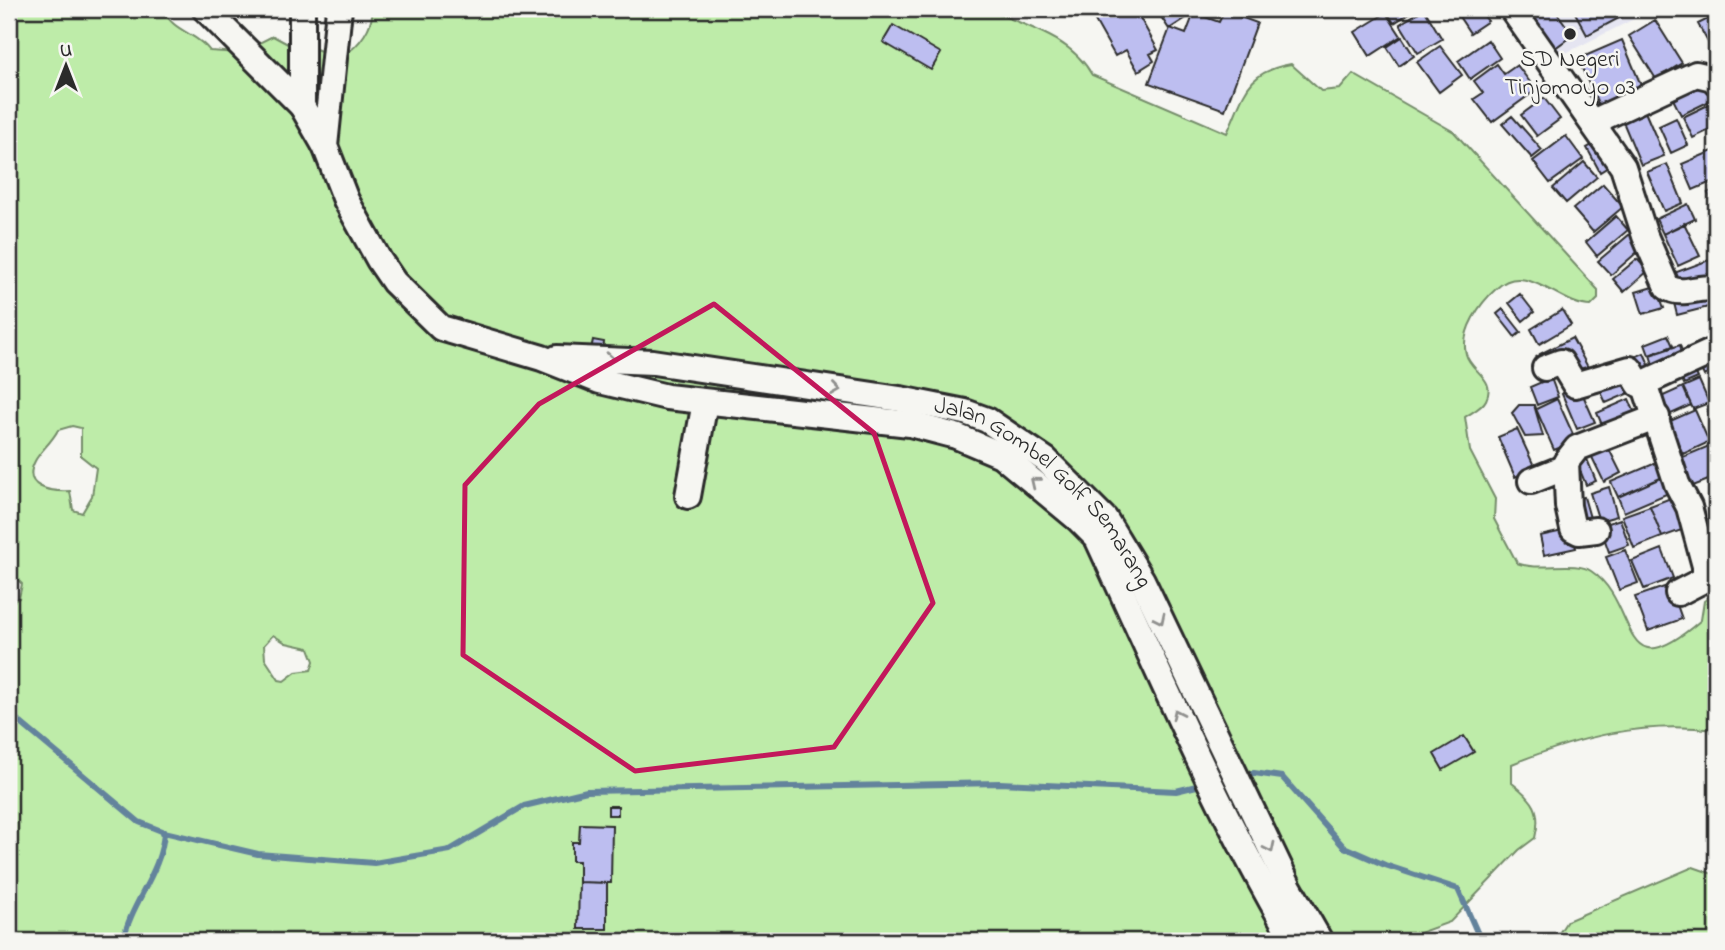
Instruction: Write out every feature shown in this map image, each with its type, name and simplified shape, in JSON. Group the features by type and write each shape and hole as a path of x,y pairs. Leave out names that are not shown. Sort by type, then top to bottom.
{"street":[{"name":"Jalan Gombel Golf Semarang","path":"205,9 302,106 325,146 346,200 379,260 394,282 437,325 542,358 600,381 667,397 910,424 1006,446 1046,460 1105,519 1142,580 1239,783 1320,941"},
{"path":"302,9 302,106"},
{"name":"Jalan Gombel Golf Semarang","path":"325,146 339,9"},
{"path":"1512,9 1594,122 1623,167 1645,236 1667,287 1679,293 1705,287 1716,290"},
{"path":"1594,122 1696,74 1713,78 1716,82"},
{"path":"1545,368 1562,362 1575,386 1630,369 1639,384 1716,350"},
{"name":"Jalan Gombel Golf Semarang","path":"542,358 653,362 900,399 965,412 987,420 1006,446 1097,538 1214,790 1294,941"},
{"path":"747,407 750,378"},
{"path":"1644,383 1677,484 1689,507 1705,566 1705,579 1678,593"},
{"path":"688,496 705,402"},
{"path":"1596,530 1579,533 1573,529 1567,506 1566,467 1570,453 1657,417"},
{"path":"1531,481 1566,467"},
{"path":"1214,790 1239,783"}],"highlighted area":[{"path":"714,304 874,433 933,603 834,747 635,771 463,655 465,485 539,404"}],"shaded area":[{"name":"SD Negeri Tinjomoyo 03","path":"1518,9 1654,9 1554,59"}],"green space":[{"path":"9,9 163,9 172,23 210,51 239,53 273,36 299,50 307,45 325,53 344,55 364,35 371,22 372,9 987,9 1060,42 1083,62 1092,75 1227,133 1243,96 1255,79 1291,64 1321,91 1340,89 1353,74 1454,132 1598,290 1598,299 1591,306 1567,299 1531,281 1508,281 1484,301 1473,318 1466,336 1466,354 1486,381 1488,393 1482,405 1465,417 1470,451 1495,499 1494,519 1517,563 1576,566 1591,571 1607,586 1633,636 1642,646 1655,648 1674,640 1701,620 1704,601 1716,592 1716,730 1663,727 1612,733 1562,746 1512,764 1512,783 1531,801 1537,813 1535,838 1519,850 1450,922 1397,941 9,941 9,604 19,598 22,584 9,571 14,562 9,552","holes":["72,426 81,428 81,456 96,468 92,496 82,513 73,510 70,491 47,489 35,483 32,477 35,461 58,430","273,635 286,643 309,648 314,661 311,670 296,672 284,681 279,680 265,659 264,645"]},
{"path":"1693,867 1716,875 1716,941 1554,941 1567,921"}],"building":[{"path":"1135,9 1158,50 1150,54 1154,61 1138,71 1126,50 1115,56 1089,10"},
{"path":"1156,9 1200,9 1169,29"},
{"path":"1385,9 1413,9 1414,10 1394,23"},
{"path":"1424,9 1442,39 1418,53 1400,24"},
{"path":"1454,9 1495,9 1484,16 1488,21 1470,33"},
{"path":"1526,9 1554,9 1573,35 1555,48"},
{"path":"1573,9 1636,9 1587,35"},
{"path":"1224,11 1257,23 1225,110 1149,83 1170,28 1186,34 1194,13 1219,22"},
{"path":"1386,13 1401,36 1370,56 1355,32"},
{"path":"1716,15 1716,43 1710,46 1698,24"},
{"path":"1655,20 1682,63 1656,79 1629,36"},
{"path":"893,25 941,53 931,70 883,42"},
{"path":"1402,37 1414,56 1399,66 1387,47"},
{"path":"1488,40 1500,58 1470,79 1458,61"},
{"path":"1622,40 1643,90 1600,109 1578,59"},
{"path":"1440,46 1462,75 1439,92 1417,62"},
{"path":"1497,64 1504,74 1517,65 1536,90 1492,122 1474,99 1483,93 1474,81"},
{"path":"1709,82 1716,98 1681,115 1673,99"},
{"path":"1544,98 1560,119 1537,136 1521,115"},
{"path":"1708,105 1716,127 1693,138 1683,117"},
{"path":"1643,107 1664,156 1641,165 1621,117"},
{"path":"1512,116 1542,150 1532,158 1502,124"},
{"path":"1676,118 1688,145 1671,153 1659,126"},
{"path":"1566,136 1583,159 1550,183 1533,161"},
{"path":"1603,139 1616,162 1600,172 1587,148"},
{"path":"1715,150 1716,180 1693,190 1682,164"},
{"path":"1584,162 1597,177 1566,203 1553,188"},
{"path":"1667,164 1683,203 1664,211 1647,172"},
{"path":"1603,184 1623,207 1593,232 1573,209"},
{"path":"1716,188 1716,211 1708,193"},
{"path":"1688,204 1695,219 1663,234 1656,219"},
{"path":"1616,216 1628,230 1597,256 1586,242"},
{"path":"1684,223 1700,256 1678,266 1663,234"},
{"path":"1630,234 1642,248 1611,275 1598,261"},
{"path":"1637,259 1648,271 1624,292 1613,279"},
{"path":"1709,260 1714,274 1680,288 1674,273"},
{"path":"1656,286 1664,308 1643,314 1636,292"},
{"path":"1712,289 1716,305 1677,315 1673,299"},
{"path":"1520,294 1534,312 1523,321 1509,303"},
{"path":"1503,309 1521,332 1515,337 1497,314"},
{"path":"1562,310 1571,325 1539,344 1531,329"},
{"path":"1668,335 1673,346 1649,355 1645,344"},
{"path":"1572,338 1589,369 1573,378 1545,364 1540,354"},
{"path":"593,340 604,342 603,351 591,349"},
{"path":"1680,345 1686,364 1656,374 1650,355"},
{"path":"1644,353 1654,376 1642,381 1632,358"},
{"path":"1716,357 1716,370 1704,376 1699,365"},
{"path":"1692,365 1698,378 1684,384 1678,371"},
{"path":"1626,373 1634,391 1606,403 1598,386"},
{"path":"1551,378 1558,397 1537,405 1530,387"},
{"path":"1699,380 1709,403 1693,409 1683,387"},
{"path":"1579,386 1595,422 1577,429 1562,394"},
{"path":"1683,387 1691,405 1669,415 1661,397"},
{"path":"1557,399 1576,441 1554,450 1536,409"},
{"path":"1629,399 1637,418 1605,432 1597,413"},
{"path":"1519,405 1534,405 1543,436 1525,437 1512,413"},
{"path":"1716,408 1716,428 1711,429 1708,410"},
{"path":"1695,410 1709,442 1683,454 1668,422"},
{"path":"1517,429 1535,468 1515,477 1498,437"},
{"path":"1605,441 1621,473 1604,482 1588,449"},
{"path":"1709,446 1716,465 1716,477 1683,490 1671,462"},
{"path":"1584,452 1596,481 1586,485 1574,455"},
{"path":"1658,462 1665,476 1618,497 1611,482"},
{"path":"1665,476 1671,492 1624,512 1618,497"},
{"path":"1609,487 1617,516 1599,521 1590,493"},
{"path":"1681,494 1693,526 1662,537 1650,506"},
{"path":"1584,497 1592,525 1576,529 1568,501"},
{"path":"1650,506 1662,537 1634,548 1622,516"},
{"path":"1620,519 1629,545 1609,552 1600,526"},
{"path":"1572,529 1576,548 1544,555 1540,536"},
{"path":"1662,549 1673,578 1644,589 1632,561"},
{"path":"1625,550 1638,583 1619,590 1606,557"},
{"path":"1670,585 1682,619 1648,631 1635,597"},
{"path":"1464,736 1474,752 1443,770 1434,754"},
{"path":"608,806 618,806 618,815 608,815"},
{"path":"580,824 612,825 611,883 579,882 579,861 572,861 572,842 579,842"},
{"path":"579,882 607,883 607,929 578,929"}],"waterway":[{"path":"9,713 139,822 164,832 258,854 374,863 450,850 524,806 587,791 1000,783 1176,791 1205,784"},
{"path":"1242,775 1254,773 1282,777 1344,847 1385,865 1458,889 1481,941"},
{"path":"123,941 132,913 158,860 164,832"}],"place":[{"name":"SD Negeri Tinjomoyo 03","path":"1570,34"}]}
